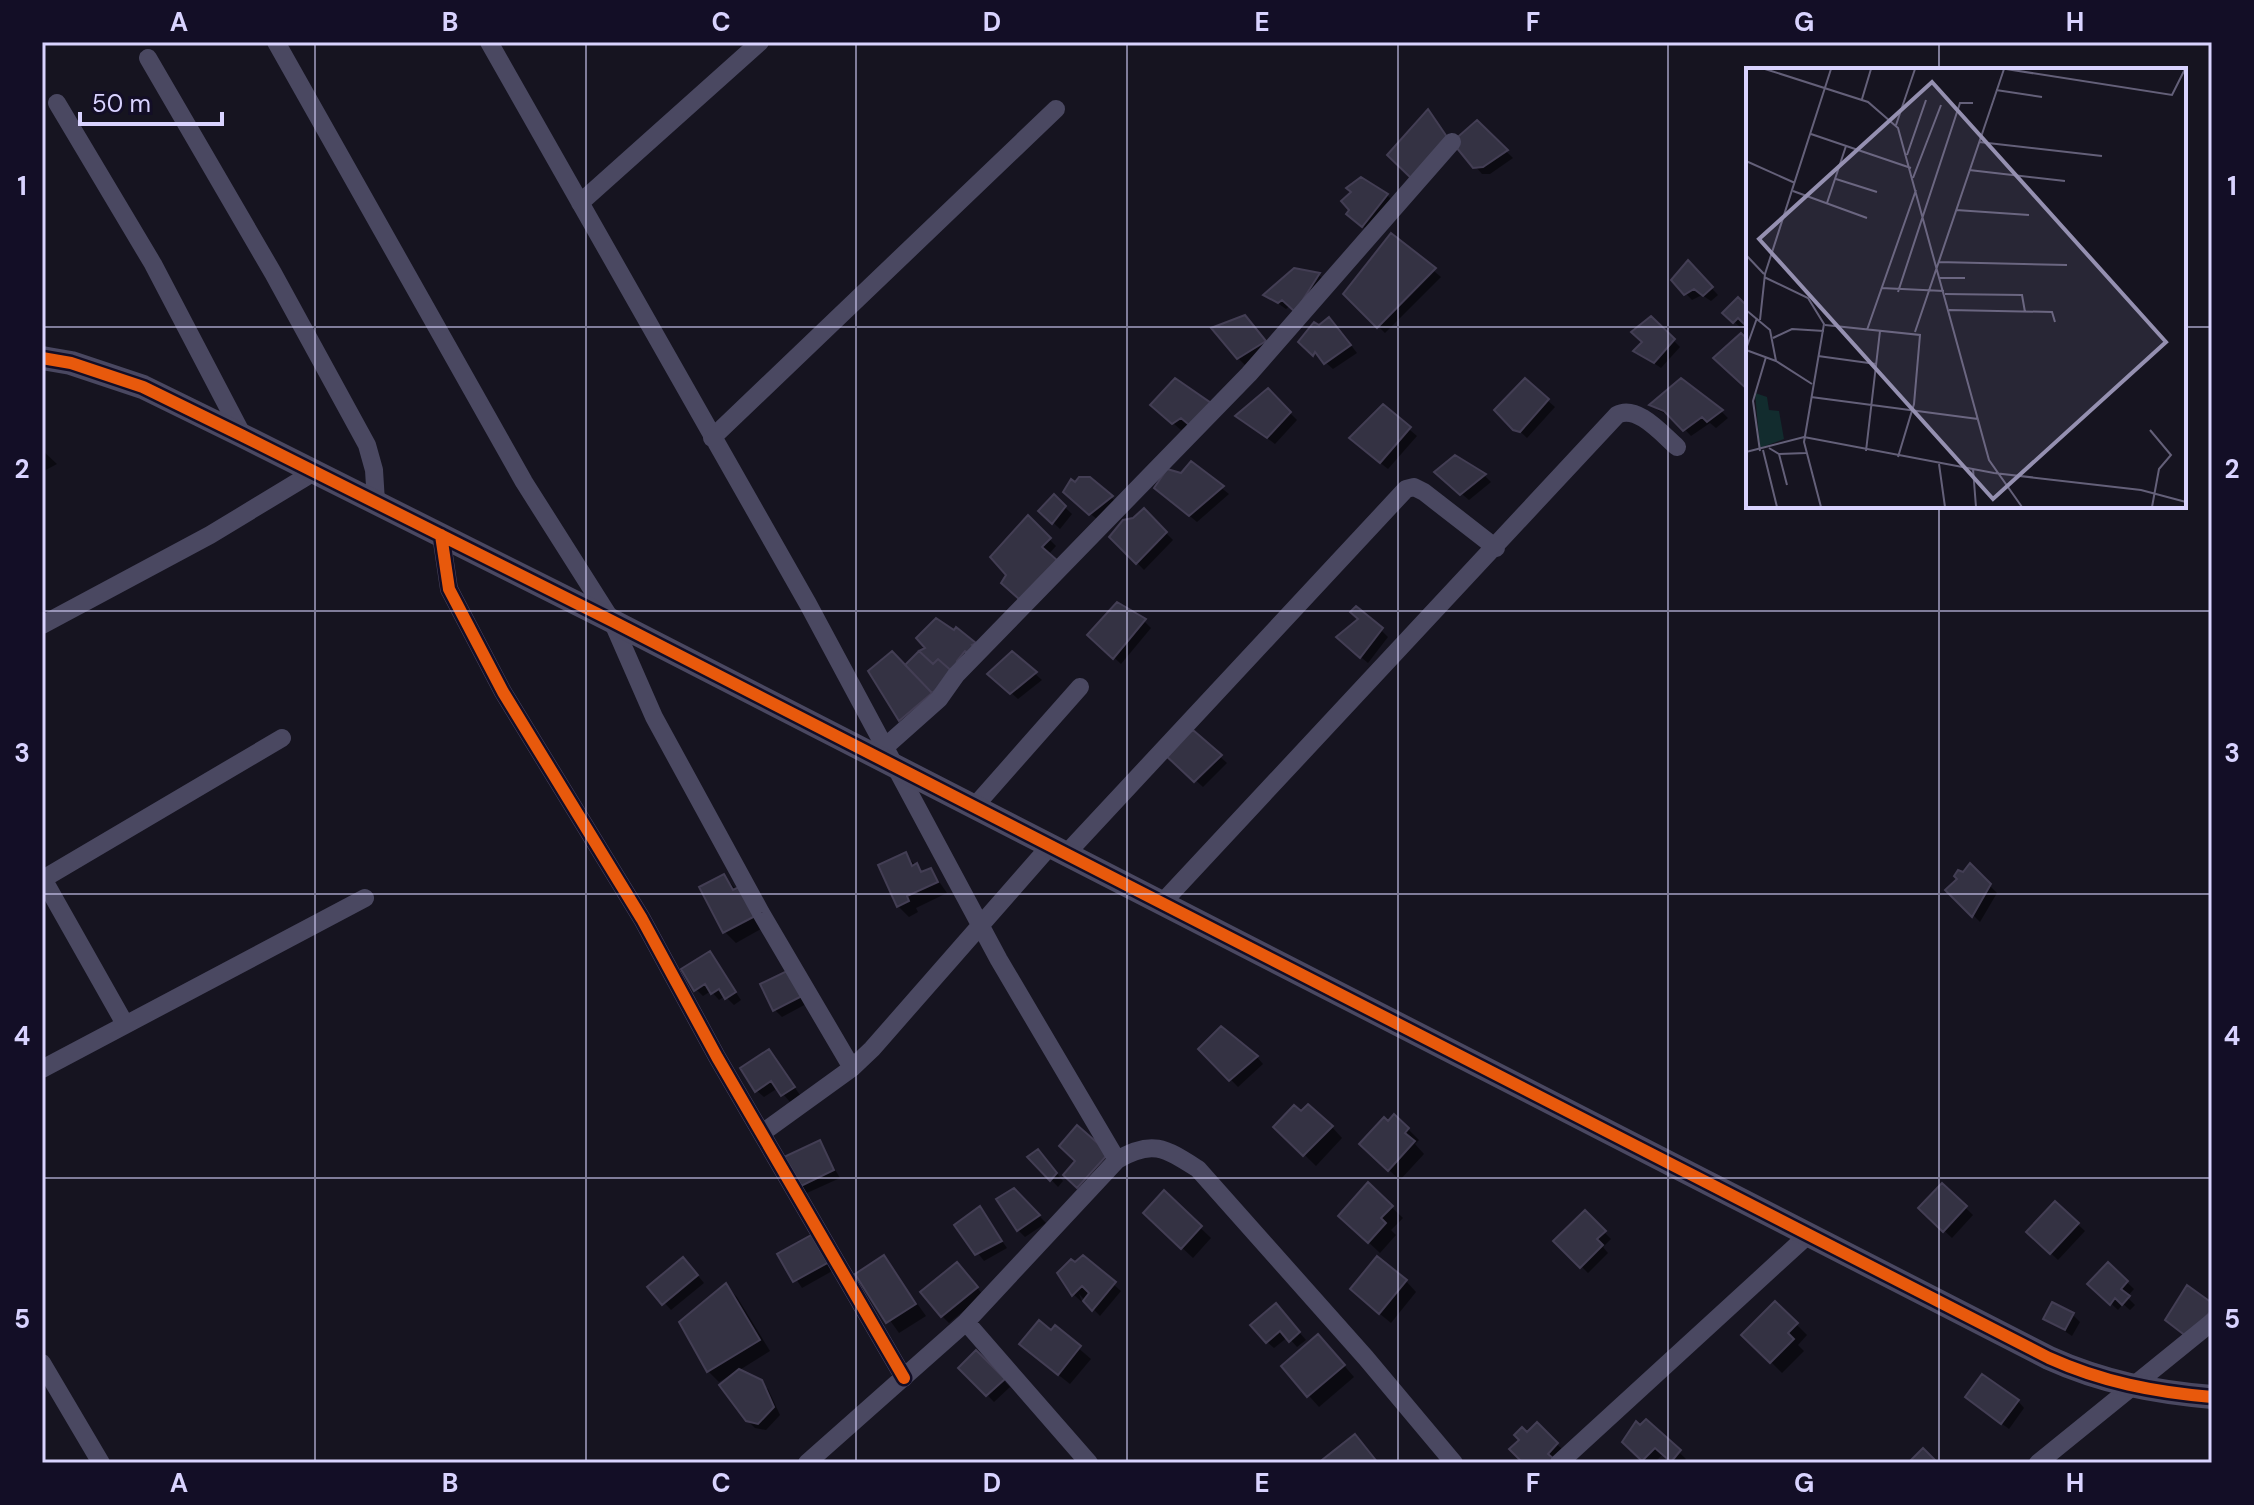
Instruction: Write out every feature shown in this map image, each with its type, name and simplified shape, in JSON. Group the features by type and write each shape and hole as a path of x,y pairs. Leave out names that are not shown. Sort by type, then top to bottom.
{"street":[{"path":"276,42 517,469 612,621 654,717 761,913 852,1068"},
{"path":"489,42 890,757 981,926 1117,1160"},
{"path":"580,203 760,42"},
{"path":"148,58 280,284 367,445 374,470 376,502"},
{"path":"57,103 153,264 243,436"},
{"path":"712,438 1056,109"},
{"path":"890,757 956,675 1249,374 1452,142"},
{"path":"44,354 143,387 890,757 974,807 2049,1358 2090,1375 2135,1388 2212,1397"},
{"path":"1162,903 1623,411 1636,414 1677,447"},
{"path":"42,625 210,535 314,472"},
{"path":"762,1133 852,1068 901,1020 981,926 1406,489 1414,487 1424,492 1496,548"},
{"path":"441,535 449,589 503,692 642,919 904,1378"},
{"path":"974,807 1080,687"},
{"path":"125,1024 42,878 282,738"},
{"path":"42,1069 365,898"},
{"path":"807,1463 966,1322 1117,1160 1138,1148 1155,1147 1171,1151 1198,1169 1366,1358 1454,1463"},
{"path":"1559,1463 1809,1234"},
{"path":"966,1322 1089,1463"},
{"path":"2038,1463 2135,1388 2212,1322"},
{"path":"42,1363 101,1463"}],"building":[{"path":"1428,109 1447,137 1411,178 1387,155"},
{"path":"1477,120 1508,150 1483,167 1473,168 1452,142"},
{"path":"1361,177 1388,194 1362,227 1346,214 1349,210 1341,201 1351,192 1346,188"},
{"path":"1391,233 1436,268 1377,328 1343,294"},
{"path":"1688,260 1713,287 1703,296 1694,289 1684,295 1671,280"},
{"path":"1294,268 1320,273 1295,312 1282,300 1278,303 1263,295"},
{"path":"1738,297 1746,305 1746,322 1744,324 1738,318 1733,323 1722,313"},
{"path":"1245,315 1266,341 1237,359 1211,328"},
{"path":"1651,316 1675,339 1654,363 1633,351 1642,342 1631,332"},
{"path":"1329,317 1351,345 1324,364 1315,352 1313,356 1298,342 1314,322 1319,325"},
{"path":"1741,333 1746,338 1746,388 1713,358"},
{"path":"1175,378 1211,403 1189,425 1181,418 1172,424 1150,405"},
{"path":"1525,378 1549,399 1520,432 1513,430 1494,410"},
{"path":"1681,378 1723,410 1707,422 1702,417 1683,431 1664,411 1649,405"},
{"path":"1268,388 1291,412 1267,438 1235,416"},
{"path":"1383,404 1411,427 1380,463 1349,438"},
{"path":"1455,455 1486,474 1460,495 1434,472"},
{"path":"1191,461 1224,486 1189,516 1154,488 1167,469 1181,473"},
{"path":"1079,477 1090,477 1113,496 1089,515 1063,492 1071,479 1075,482"},
{"path":"1054,494 1066,506 1052,524 1038,511"},
{"path":"1144,508 1167,532 1136,564 1109,537 1123,520 1133,518"},
{"path":"1028,515 1051,538 1042,547 1058,561 1020,600 1001,583 1006,575 990,557"},
{"path":"1117,602 1146,619 1113,659 1087,635"},
{"path":"1356,606 1383,628 1360,658 1336,637 1358,619 1350,612"},
{"path":"936,618 954,630 956,627 976,643 972,645 976,649 970,654 965,651 957,661 955,674 938,659 933,664 919,651 925,648 916,638"},
{"path":"892,651 932,693 899,721 868,671"},
{"path":"919,651 933,664 938,659 955,674 932,693 905,665"},
{"path":"1012,651 1037,672 1010,694 987,674"},
{"path":"1193,730 1222,755 1194,782 1163,753"},
{"path":"906,852 912,866 917,863 921,872 931,868 938,882 907,896 909,901 897,907 878,865"},
{"path":"1970,863 1991,884 1972,917 1945,890 1957,879 1954,876 1958,870 1963,872"},
{"path":"724,874 733,890 743,885 759,914 723,933 699,887"},
{"path":"710,951 736,992 725,999 719,989 711,994 705,984 694,991 681,969"},
{"path":"789,970 802,996 773,1011 760,984"},
{"path":"1221,1026 1258,1056 1229,1081 1198,1049"},
{"path":"769,1049 795,1087 781,1096 771,1081 755,1092 740,1068"},
{"path":"1308,1104 1333,1126 1303,1156 1273,1127 1294,1105 1301,1111"},
{"path":"1394,1114 1409,1128 1405,1133 1415,1141 1388,1171 1359,1144 1384,1117 1388,1121"},
{"path":"1077,1125 1109,1153 1077,1188 1063,1175 1075,1161 1059,1146"},
{"path":"820,1140 834,1170 799,1187 784,1157"},
{"path":"1038,1149 1057,1173 1050,1181 1027,1157"},
{"path":"1368,1182 1393,1206 1381,1218 1386,1223 1368,1243 1338,1216"},
{"path":"1942,1183 1967,1206 1943,1232 1918,1208"},
{"path":"1014,1188 1040,1215 1017,1231 996,1199"},
{"path":"1164,1190 1202,1226 1181,1249 1143,1213"},
{"path":"2055,1201 2079,1223 2050,1254 2026,1232"},
{"path":"980,1206 1002,1241 975,1255 954,1225"},
{"path":"1585,1210 1606,1231 1597,1239 1603,1245 1580,1268 1553,1241"},
{"path":"813,1234 829,1262 793,1282 777,1254"},
{"path":"884,1255 916,1304 886,1323 855,1274"},
{"path":"1083,1255 1116,1282 1092,1311 1083,1301 1089,1293 1082,1286 1072,1296 1057,1273 1071,1259 1075,1262"},
{"path":"1377,1256 1407,1280 1379,1314 1350,1289"},
{"path":"683,1257 698,1275 662,1305 647,1287"},
{"path":"957,1262 978,1287 941,1317 920,1292"},
{"path":"2108,1262 2128,1281 2121,1289 2130,1296 2122,1305 2115,1298 2110,1305 2087,1284"},
{"path":"726,1283 760,1340 707,1372 679,1322"},
{"path":"2187,1285 2212,1303 2212,1310 2187,1337 2165,1320"},
{"path":"1775,1301 1798,1323 1788,1333 1794,1339 1770,1363 1741,1335"},
{"path":"2052,1302 2074,1313 2065,1330 2043,1319"},
{"path":"1276,1303 1300,1332 1289,1342 1280,1331 1266,1343 1250,1325"},
{"path":"1039,1320 1051,1330 1055,1325 1081,1346 1058,1375 1019,1344"},
{"path":"1318,1334 1345,1365 1307,1397 1281,1366"},
{"path":"976,1350 1005,1379 986,1396 958,1368"},
{"path":"739,1369 762,1380 774,1407 758,1424 746,1421 719,1385"},
{"path":"1982,1374 2019,1400 2001,1424 1965,1397"},
{"path":"1646,1419 1681,1450 1671,1462 1655,1448 1642,1461 1622,1442 1636,1421 1640,1425"},
{"path":"1537,1422 1558,1443 1548,1454 1554,1459 1550,1463 1523,1463 1509,1449 1519,1440 1514,1435 1522,1427 1527,1432"},
{"path":"1355,1434 1378,1463 1324,1463 1322,1460"},
{"path":"1923,1448 1938,1463 1908,1463"}],"cycle path":[{"path":"42,358 71,363 143,387 243,436 612,621 2049,1358 2129,1385 2212,1397"},
{"path":"441,535 449,589 503,692 642,919 717,1057 904,1378"}]}
